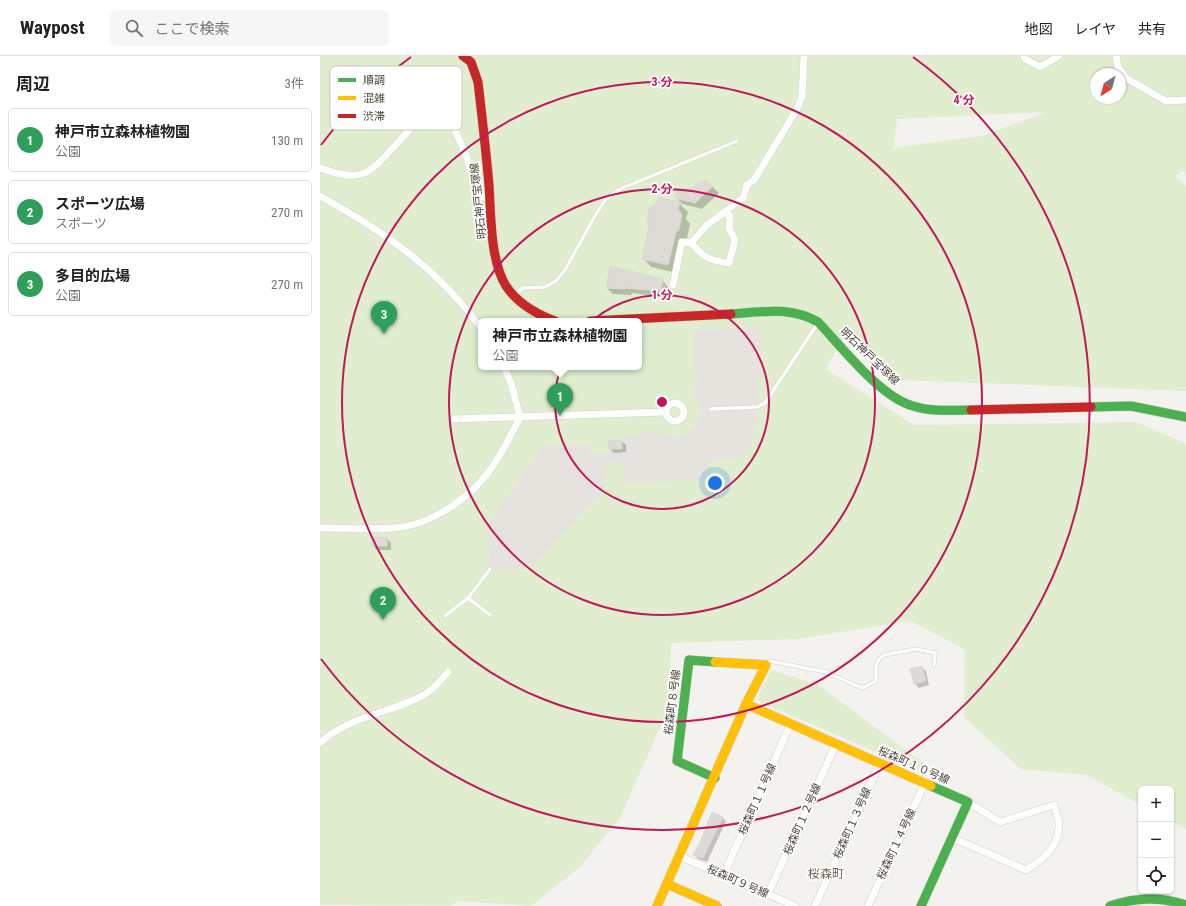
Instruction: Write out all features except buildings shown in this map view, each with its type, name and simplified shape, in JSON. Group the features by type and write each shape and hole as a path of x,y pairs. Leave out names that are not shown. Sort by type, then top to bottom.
{"street":[{"name":"明石神戸宝塚線","path":"463,56 471,62 478,82 496,250 502,278 513,296 530,311 548,318"},
{"path":"691,243 706,226 743,198 747,184 754,180 797,109 802,96 804,56"},
{"path":"1024,56 1025,59 1040,67 1060,56"},
{"path":"1116,56 1118,67 1126,78 1166,101 1186,100"},
{"path":"320,168 344,175 362,174 373,169 409,130"},
{"path":"455,130 467,157 476,193 490,200"},
{"path":"320,196 356,216 409,252 461,302 478,324"},
{"path":"673,285 682,242 691,243 702,256 729,263 734,240 729,228 730,216 724,212"},
{"name":"明石神戸宝塚線","path":"642,318 790,311 809,317 818,322 869,375 891,394 909,405 929,409 951,410 1131,406 1186,417"},
{"path":"320,528 394,528 424,522 458,504 482,482 502,452 520,417 511,383 505,370"},
{"path":"453,419 665,412"},
{"name":"桜森町８号線","path":"715,778 677,761 689,660 766,665"},
{"path":"657,906 715,778 746,704 766,665"},
{"path":"320,743 323,737 350,722 419,698 435,687 448,672"},
{"name":"桜森町１０号線","path":"746,704 968,802"},
{"name":"桜森町１１号線","path":"724,874 791,723"},
{"name":"桜森町１２号線","path":"768,894 836,744"},
{"name":"桜森町１３号線","path":"815,906 880,763"},
{"name":"桜森町１４号線","path":"868,906 925,783"},
{"path":"922,906 968,802 1000,822 1054,805 1060,824 1055,844 1043,860 1026,870 953,838"},
{"name":"桜森町９号線","path":"680,856 795,906"},
{"path":"667,884 717,906"},
{"path":"1110,906 1148,896 1173,900 1186,906"}],"lane":[{"path":"513,296 523,288 545,287 556,281 565,270 606,199 620,189 737,141"},
{"path":"711,409 757,407 765,403 818,322"},
{"path":"445,616 468,598 490,569"},
{"path":"468,598 490,615"},
{"path":"766,665 770,661 826,672 862,688 876,681 876,666 879,659 884,655 916,649 935,654 934,665"}],"green space":[{"path":"320,56 1186,56 1186,174 1182,171 1175,177 1186,185 1186,391 900,380 843,338 826,369 914,425 1137,422 1186,444 1186,829 1174,823 1174,786 1138,786 1138,803 1087,775 1021,769 964,717 965,650 911,621 798,639 671,643 669,707 620,818 581,866 531,906 458,901 450,906 320,905","holes":["1047,112 982,136 897,147 893,152 897,119"]},
{"path":"771,670 817,684 926,765 922,772 760,702 758,697"}],"shaded area":[{"path":"760,328 762,376 756,378 758,413 751,446 737,458 709,461 707,480 624,483 623,466 613,460 609,464 600,496 530,568 490,569 488,524 543,446 589,444 590,453 624,451 625,435 657,432 670,436 686,435 697,422 701,407 690,390 700,377 695,376 693,330"}],"traffic: fast":[{"path":"731,314 776,311 807,317 818,322 862,370 888,393 900,401 927,409 971,410"},
{"path":"1091,407 1131,406 1186,417"},
{"path":"715,662 689,660 677,761 715,778"},
{"path":"921,906 968,802 931,786"},
{"path":"1110,906 1139,899 1167,900 1186,905"}],"traffic: slow":[{"path":"657,906 746,704 766,665 715,662"},
{"path":"746,704 931,786"},
{"path":"667,884 717,906"}],"traffic: jam":[{"path":"463,56 471,62 478,82 488,172 492,237 497,263 506,286 516,298 534,312 548,318"},
{"path":"642,318 731,314"},
{"path":"971,410 1091,407"}],"place":[{"name":"多目的広場","path":"384,334"},
{"name":"神戸市立森林植物園","path":"560,416"},
{"name":"スポーツ広場","path":"383,620"}],"district":[{"name":"桜森町","path":"826,874"}]}
